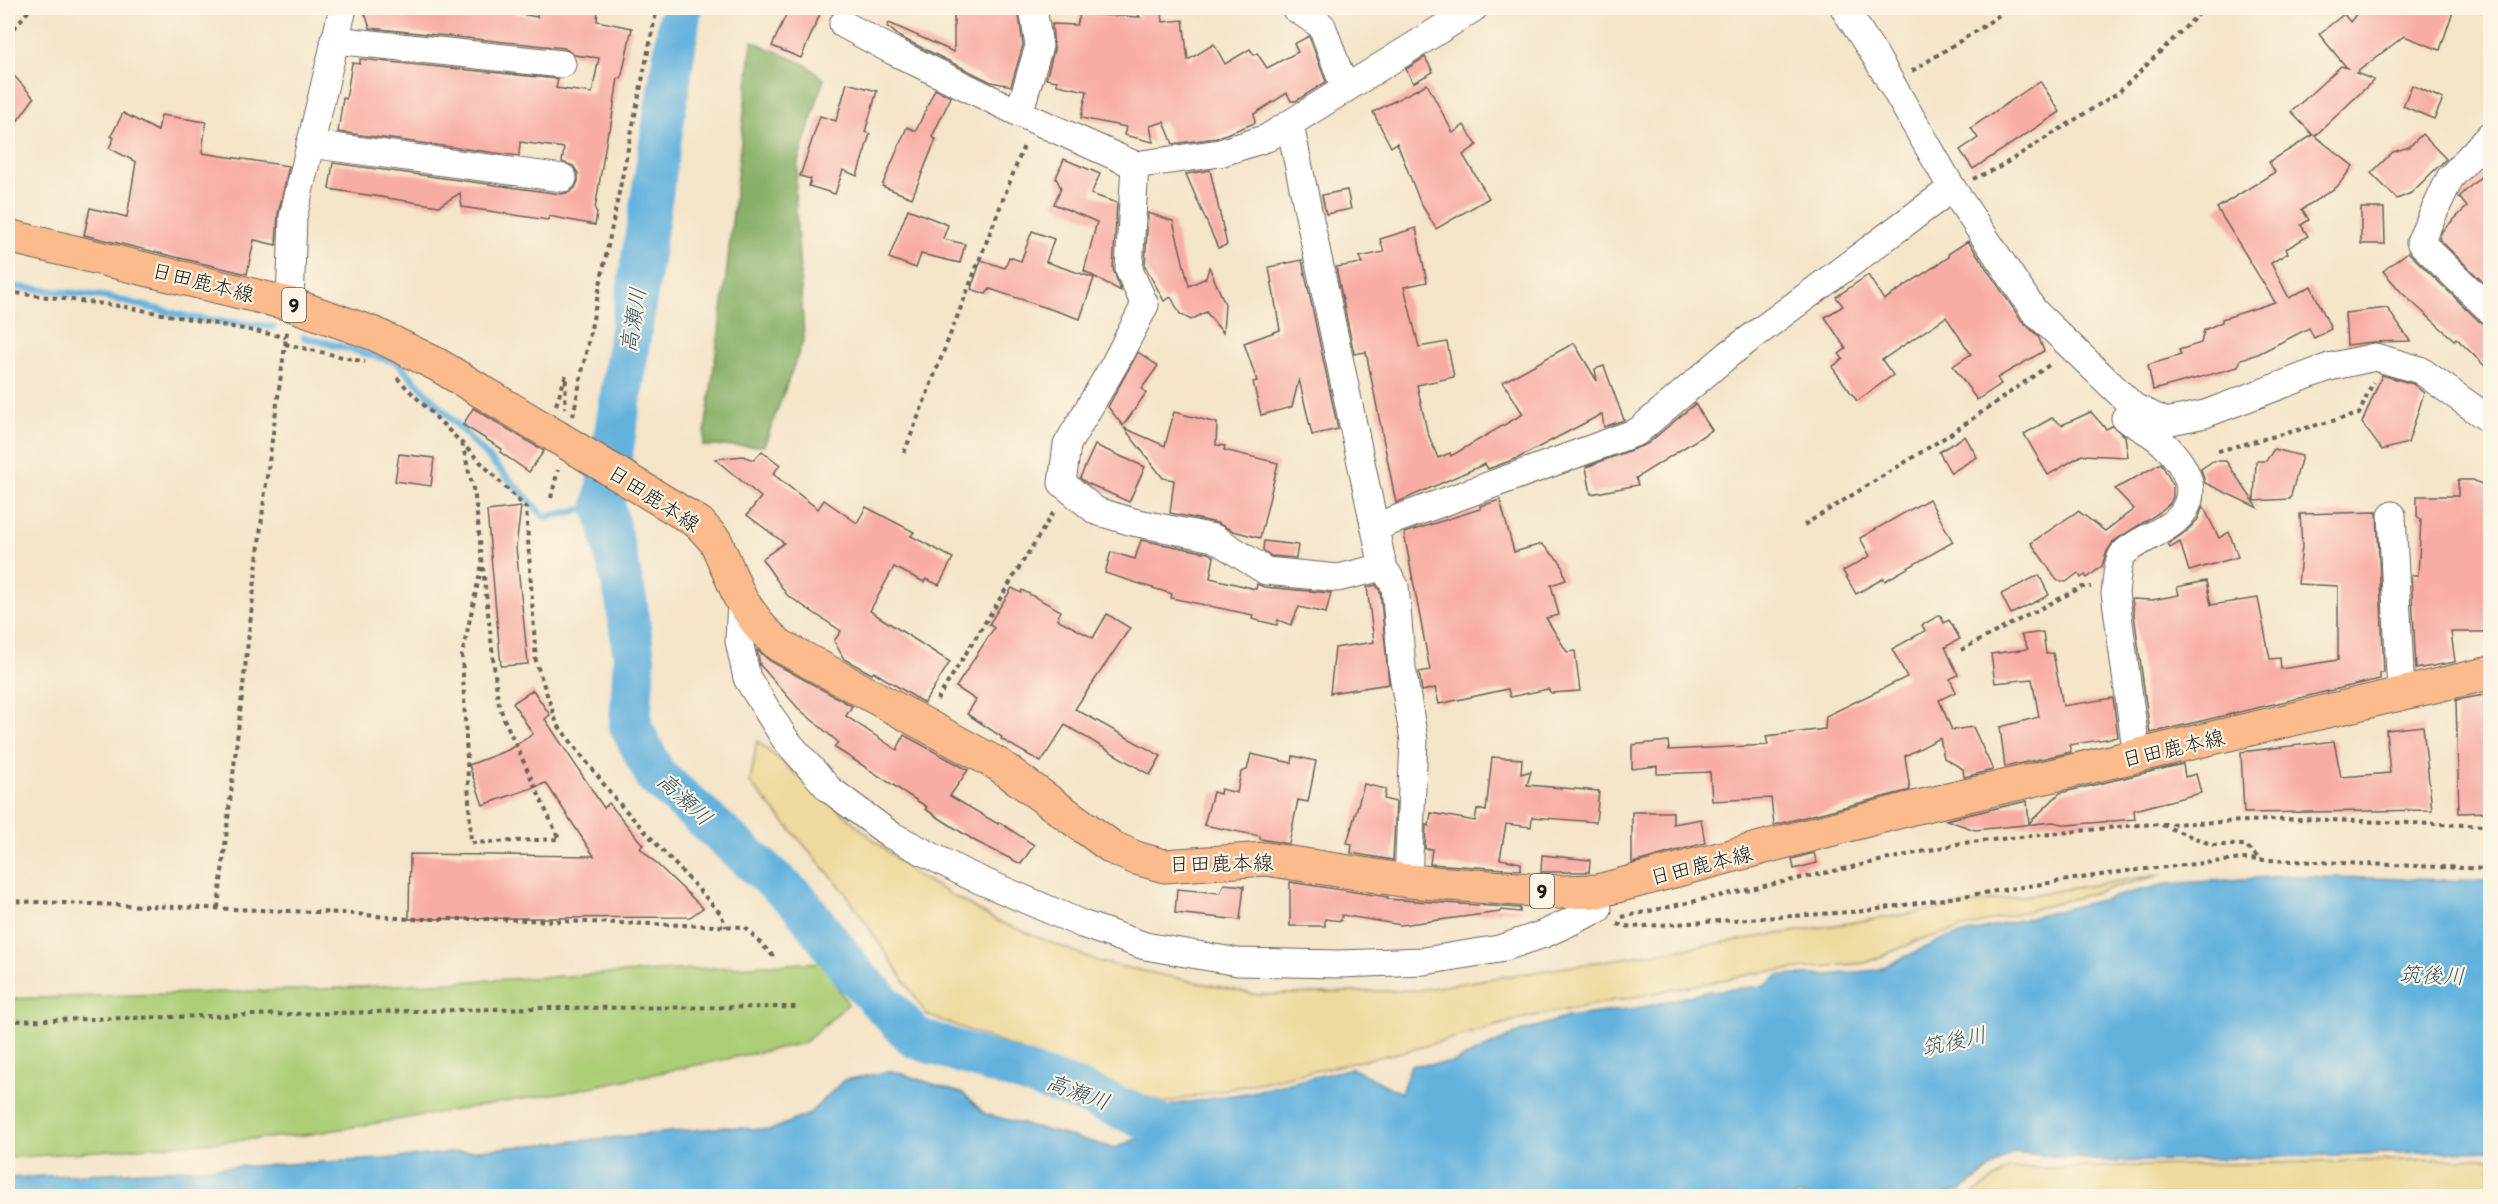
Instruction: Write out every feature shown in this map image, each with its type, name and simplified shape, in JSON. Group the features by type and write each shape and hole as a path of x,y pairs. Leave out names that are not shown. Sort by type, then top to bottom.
{"main road":[{"name":"日田鹿本線","path":"8,236 290,304 375,334 438,365 699,523 716,542 741,600 762,629 779,645 999,765 1113,848 1164,866 1266,859 1408,881 1559,892 1598,891 1909,809 2490,673"}],"street":[{"path":"290,304 293,216 343,8"},
{"path":"1027,116 1039,46 1034,8"},
{"path":"1295,8 1322,26 1345,89"},
{"path":"843,24 1027,116 1135,165 1220,153 1267,138 1474,8"},
{"path":"1844,8 1892,84 1952,188 2034,311 2125,418 2162,442 2188,478 2192,492 2188,504 2175,521 2123,554 2116,586 2127,695 2137,757"},
{"path":"334,40 562,64"},
{"path":"1290,125 1383,567 1395,586 1402,668 1414,740 1408,881"},
{"path":"2490,138 2450,178 2420,242 2490,310"},
{"path":"310,144 563,178"},
{"path":"1135,165 1129,270 1145,305 1114,365 1067,445 1062,483 1096,511 1133,522 1214,538 1266,571 1338,578 1383,567"},
{"path":"1375,527 1637,432 1729,354 1952,188"},
{"path":"2063,343 2134,407 2166,422 2205,414 2329,367 2375,357 2420,370 2490,420"},
{"path":"2392,515 2401,693"},
{"path":"741,600 739,641 747,678 785,739 829,789 891,835 966,874 1082,924 1145,946 1238,962 1339,964 1424,961 1499,949 1544,934 1589,913"}],"path":[{"path":"8,35 31,8"},
{"path":"552,434 566,375 564,407 572,420 657,8"},
{"path":"1892,84 2009,8"},
{"path":"1952,188 1998,168 2119,92 2205,8"},
{"path":"904,453 1027,116"},
{"path":"8,292 120,306 286,337"},
{"path":"218,908 265,491 290,304"},
{"path":"1804,525 1952,433 2063,343"},
{"path":"285,344 376,365"},
{"path":"2218,451 2359,414 2384,359"},
{"path":"395,376 526,508 536,662 557,724 616,801 722,914 726,927"},
{"path":"462,443 475,497 498,701 559,839 471,843 462,655 482,564"},
{"path":"923,723 1069,489"},
{"path":"1961,650 2082,587 2116,586"},
{"path":"1589,913 1616,918 1962,843 2160,825 2302,819 2490,826"},
{"path":"2160,825 2214,844 2244,844 2260,860"},
{"path":"1589,913 1631,927 1865,910 2127,871 2244,859 2490,869"},
{"path":"8,901 344,913 410,919 493,919 745,927 774,957"},
{"path":"8,1021 539,1008 798,1007"}],"green space":[{"path":"752,41 805,64 824,79 798,162 795,194 804,338 764,446 703,446 724,295"},
{"path":"823,962 848,1004 804,1043 571,1091 305,1135 8,1158 8,999 323,989"}],"sand":[{"path":"757,741 913,873 997,921 1100,962 1258,995 1418,990 2164,874 1919,940 1866,963 1763,972 1524,1018 1407,1051 1164,1103 927,1015 845,892 750,783"},
{"path":"2490,1158 2490,1196 1970,1196 2009,1169"}],"water":[{"name":"筑後川","path":"2288,876 2490,881 2490,1150 2115,1162 2013,1152 1960,1191 1934,1196 8,1196 8,1178 384,1159 725,1127 771,1130 809,1114 844,1080 893,1071 964,1094 985,1114 1115,1148 1139,1138 1171,1105 1252,1092 1352,1068 1401,1093 1411,1065 1452,1063 1522,1031 1568,1017 1643,1007 1710,991 1764,986 1780,975 1827,975 1877,970 1943,939 2166,884"}],"building":[{"path":"363,8 445,8 475,14 475,10 486,12 490,8 537,17 538,8 598,8 597,21 632,28 621,79 618,78 610,131 608,131 595,209 597,213 595,225 549,216 548,220 462,207 460,193 439,206 329,189 333,163 561,194 570,192 578,181 578,173 573,166 562,162 564,148 520,142 519,156 338,132 343,98 346,99 352,63 360,64 360,59 558,79 556,88 592,93 599,58 574,55 564,48 370,28"},
{"path":"789,8 820,8 818,13 820,14 801,58 772,46"},
{"path":"954,8 1018,8 1023,45 1011,86 991,82 900,37 887,26 889,23 954,52"},
{"path":"1134,8 1161,8 1163,22 1183,20 1188,60 1214,44 1225,64 1250,49 1254,55 1257,53 1267,68 1298,52 1294,44 1309,36 1326,82 1296,101 1291,101 1287,93 1254,114 1255,123 1216,138 1173,144 1164,122 1150,126 1153,142 1124,135 1126,127 1081,118 1087,91 1057,85 1057,81 1046,79 1054,50 1052,24 1077,25 1080,14 1140,17"},
{"path":"2361,8 2454,8 2440,50 2404,36 2356,73 2374,80 2315,136 2353,166 2337,187 2302,209 2309,220 2301,225 2308,236 2286,249 2288,253 2271,263 2289,298 2311,286 2331,329 2314,338 2309,328 2258,354 2241,359 2238,367 2153,390 2148,365 2181,355 2179,350 2201,343 2204,330 2222,322 2222,319 2275,302 2217,208 2275,172 2269,162 2313,135 2291,112 2341,66 2347,68 2319,34 2344,14 2350,22"},
{"path":"1425,57 1433,72 1413,83 1406,69"},
{"path":"8,69 34,98 8,134"},
{"path":"2040,81 2060,112 1973,169 1960,150 1978,138 1971,128"},
{"path":"847,83 877,91 865,132 870,134 857,176 843,170 835,194 809,186 811,179 800,176 820,116 836,121"},
{"path":"1427,84 1453,133 1464,125 1477,145 1463,155 1489,198 1436,229 1420,202 1397,143 1391,147 1373,112"},
{"path":"2412,85 2443,99 2434,119 2403,106"},
{"path":"935,89 951,97 932,137 936,139 912,198 882,186 907,127 916,131"},
{"path":"123,113 158,131 161,115 206,122 202,153 289,166 278,214 276,245 254,240 247,274 84,235 90,208 127,217 136,162 109,148 114,138 111,136"},
{"path":"2422,134 2446,159 2411,193 2397,199 2371,173 2393,152 2409,147"},
{"path":"1064,159 1100,174 1091,194 1117,203 1113,269 1121,291 1084,271 1097,222 1054,204 1061,188 1056,178"},
{"path":"2490,168 2490,289 2439,239 2442,231 2467,207 2459,197"},
{"path":"1210,170 1227,245 1218,248 1186,174"},
{"path":"1347,190 1351,209 1326,214 1322,195"},
{"path":"2361,208 2384,208 2385,244 2361,244"},
{"path":"908,209 948,225 943,239 965,244 960,263 921,254 916,268 889,258"},
{"path":"1148,213 1173,221 1189,286 1206,278 1209,267 1225,304 1223,333 1206,312 1191,320 1180,314 1171,297 1164,301 1145,266"},
{"path":"1416,228 1427,282 1404,287 1419,347 1447,342 1454,377 1417,385 1427,431 1438,458 1450,453 1451,456 1523,414 1503,382 1574,343 1597,381 1595,369 1604,366 1624,420 1604,427 1602,414 1518,458 1488,469 1485,464 1396,503 1366,352 1354,354 1336,267 1362,263 1359,257 1384,252 1380,239"},
{"path":"1032,231 1054,239 1046,262 1094,278 1080,319 990,289 986,294 971,289 981,260 1005,268 1009,257 1021,261"},
{"path":"1968,241 2021,320 2038,336 2044,351 1997,378 2001,384 1977,400 1953,366 1971,354 1946,317 1882,360 1893,375 1857,401 1832,367 1843,359 1839,354 1846,349 1825,317 1843,306 1836,297 1868,275 1884,300 1949,257 1948,254"},
{"path":"2408,252 2479,321 2490,325 2490,371 2456,338 2454,340 2402,293 2383,271"},
{"path":"1302,260 1338,429 1312,435 1299,379 1292,407 1261,415 1253,382 1257,381 1244,343 1280,330 1269,267"},
{"path":"2387,308 2410,341 2347,345 2345,313"},
{"path":"1138,352 1158,366 1142,388 1146,393 1123,426 1108,407"},
{"path":"2382,375 2413,384 2424,393 2408,443 2382,450 2362,423"},
{"path":"1695,404 1712,430 1636,478 1638,485 1591,494 1586,467 1647,444"},
{"path":"473,408 544,451 529,472 500,452 502,449 463,425"},
{"path":"1174,412 1217,423 1216,445 1225,446 1224,450 1278,463 1260,538 1233,531 1217,523 1170,513 1174,480 1163,478 1124,428 1165,446"},
{"path":"2091,412 2106,429 2112,426 2125,436 2128,457 2082,455 2048,475 2024,434 2052,418 2062,425"},
{"path":"1965,436 1977,457 1951,473 1939,452"},
{"path":"1095,445 1145,467 1129,502 1080,478"},
{"path":"2274,449 2302,456 2290,499 2254,501 2256,461 2266,461"},
{"path":"762,451 780,465 773,474 818,509 824,500 857,523 866,507 914,532 911,536 953,558 939,585 926,579 924,582 894,567 870,611 950,662 924,703 874,672 872,674 844,659 834,641 841,631 787,595 762,559 784,543 747,515 761,497 715,459 743,456 754,460"},
{"path":"399,454 434,458 431,486 395,481"},
{"path":"2213,461 2226,461 2258,508 2205,483 2201,469"},
{"path":"2161,463 2173,485 2173,497 2170,503 2160,512 2114,541 2107,551 2102,566 2087,578 2085,575 2081,578 2078,573 2066,582 2058,581 2031,543 2078,511 2105,531 2134,509 2115,489"},
{"path":"2458,480 2473,480 2490,488 2490,632 2451,632 2455,662 2416,669 2411,575 2418,575 2421,520 2417,516 2417,496 2458,496"},
{"path":"1929,499 1953,542 1885,581 1884,578 1856,594 1843,571 1870,556 1860,538"},
{"path":"1500,500 1514,552 1542,544 1561,563 1566,580 1551,585 1559,615 1546,618 1567,652 1575,651 1580,691 1551,693 1548,689 1510,697 1508,689 1439,704 1435,688 1422,691 1419,672 1430,670 1404,533 1480,509 1480,506"},
{"path":"2203,506 2219,538 2229,532 2238,557 2189,571 2180,542 2170,548 2168,544 2187,531 2198,519"},
{"path":"521,507 516,547 528,664 501,666 487,511"},
{"path":"2377,512 2384,673 2380,673 2380,679 2150,733 2132,599 2152,600 2179,595 2177,587 2206,581 2211,605 2258,598 2270,659 2280,658 2281,669 2338,660 2338,586 2298,584 2302,546 2300,514"},
{"path":"1141,540 1208,553 1214,557 1210,578 1256,589 1257,584 1264,587 1331,593 1326,613 1299,607 1291,625 1278,620 1277,625 1252,619 1253,615 1171,598 1172,594 1105,573 1111,552 1135,559"},
{"path":"1264,541 1298,545 1296,558 1271,556 1263,550"},
{"path":"2039,575 2049,595 2011,614 2001,594"},
{"path":"1376,585 1380,591 1389,684 1330,693 1335,648 1374,642 1367,587"},
{"path":"1012,588 1021,593 1022,590 1061,611 1057,619 1093,638 1107,614 1130,628 1075,709 1161,756 1150,775 1065,725 1041,762 1001,739 1002,737 967,714 976,700 956,687 994,628 989,624"},
{"path":"1940,615 1944,623 1949,620 1960,639 1945,647 1958,675 1950,679 1956,692 1939,700 1952,730 1973,727 1993,770 1964,777 1963,769 1944,758 1940,738 1905,756 1910,790 1774,825 1771,798 1712,801 1710,772 1657,774 1657,766 1632,769 1632,745 1668,741 1669,750 1768,745 1766,736 1825,729 1826,716 1907,677 1892,649 1925,631 1922,625"},
{"path":"2043,632 2046,654 2053,653 2063,706 2113,698 2118,737 2069,745 2071,752 2005,767 2000,727 2039,717 2032,679 1995,683 1991,654 2028,649 2021,635"},
{"path":"757,650 770,661 852,706 846,716 897,750 904,735 968,770 950,796 998,824 999,822 1034,845 1021,864 975,841 834,747 838,742 798,708 760,665"},
{"path":"533,690 550,715 545,719 604,808 609,803 643,845 640,848 703,908 690,917 409,919 410,854 594,856 546,783 483,805 469,765 508,750 533,734 513,703"},
{"path":"2490,694 2490,812 2459,813 2456,700"},
{"path":"2423,726 2432,810 2244,813 2241,752 2334,741 2341,777 2390,773 2386,730"},
{"path":"1251,754 1292,763 1293,756 1316,761 1308,802 1298,800 1289,844 1204,825 1213,792 1220,794 1221,789 1237,793 1241,772 1247,770"},
{"path":"1492,757 1522,759 1521,774 1531,771 1527,785 1599,791 1596,822 1532,817 1531,827 1506,824 1500,859 1521,863 1521,870 1430,864 1432,849 1425,849 1426,825 1429,826 1431,813 1475,821 1477,809 1486,811"},
{"path":"2183,764 2185,777 2196,774 2201,793 2134,810 2135,819 2068,825 2053,822 1975,830 1946,820 2027,801 2029,823 2060,793"},
{"path":"1364,784 1386,789 1384,799 1396,802 1393,860 1351,853 1352,844 1347,843"},
{"path":"1632,812 1673,812 1673,824 1701,819 1705,843 1632,863"},
{"path":"1814,853 1817,863 1794,869 1792,859"},
{"path":"1542,855 1590,860 1589,872 1541,872"},
{"path":"1290,882 1388,897 1387,899 1520,908 1520,912 1501,910 1500,912 1401,925 1342,915 1341,921 1325,919 1325,926 1290,926"},
{"path":"1224,884 1244,886 1240,920 1175,913 1177,889 1220,893"}],"waterway":[{"name":"高瀬川","path":"681,8 604,505 626,599 634,658 630,725 656,776 799,902 855,975 916,1038 1074,1089 1206,1143"},
{"path":"8,286 106,297 193,318 273,327"},
{"path":"304,337 397,362 545,517 604,505"}]}
